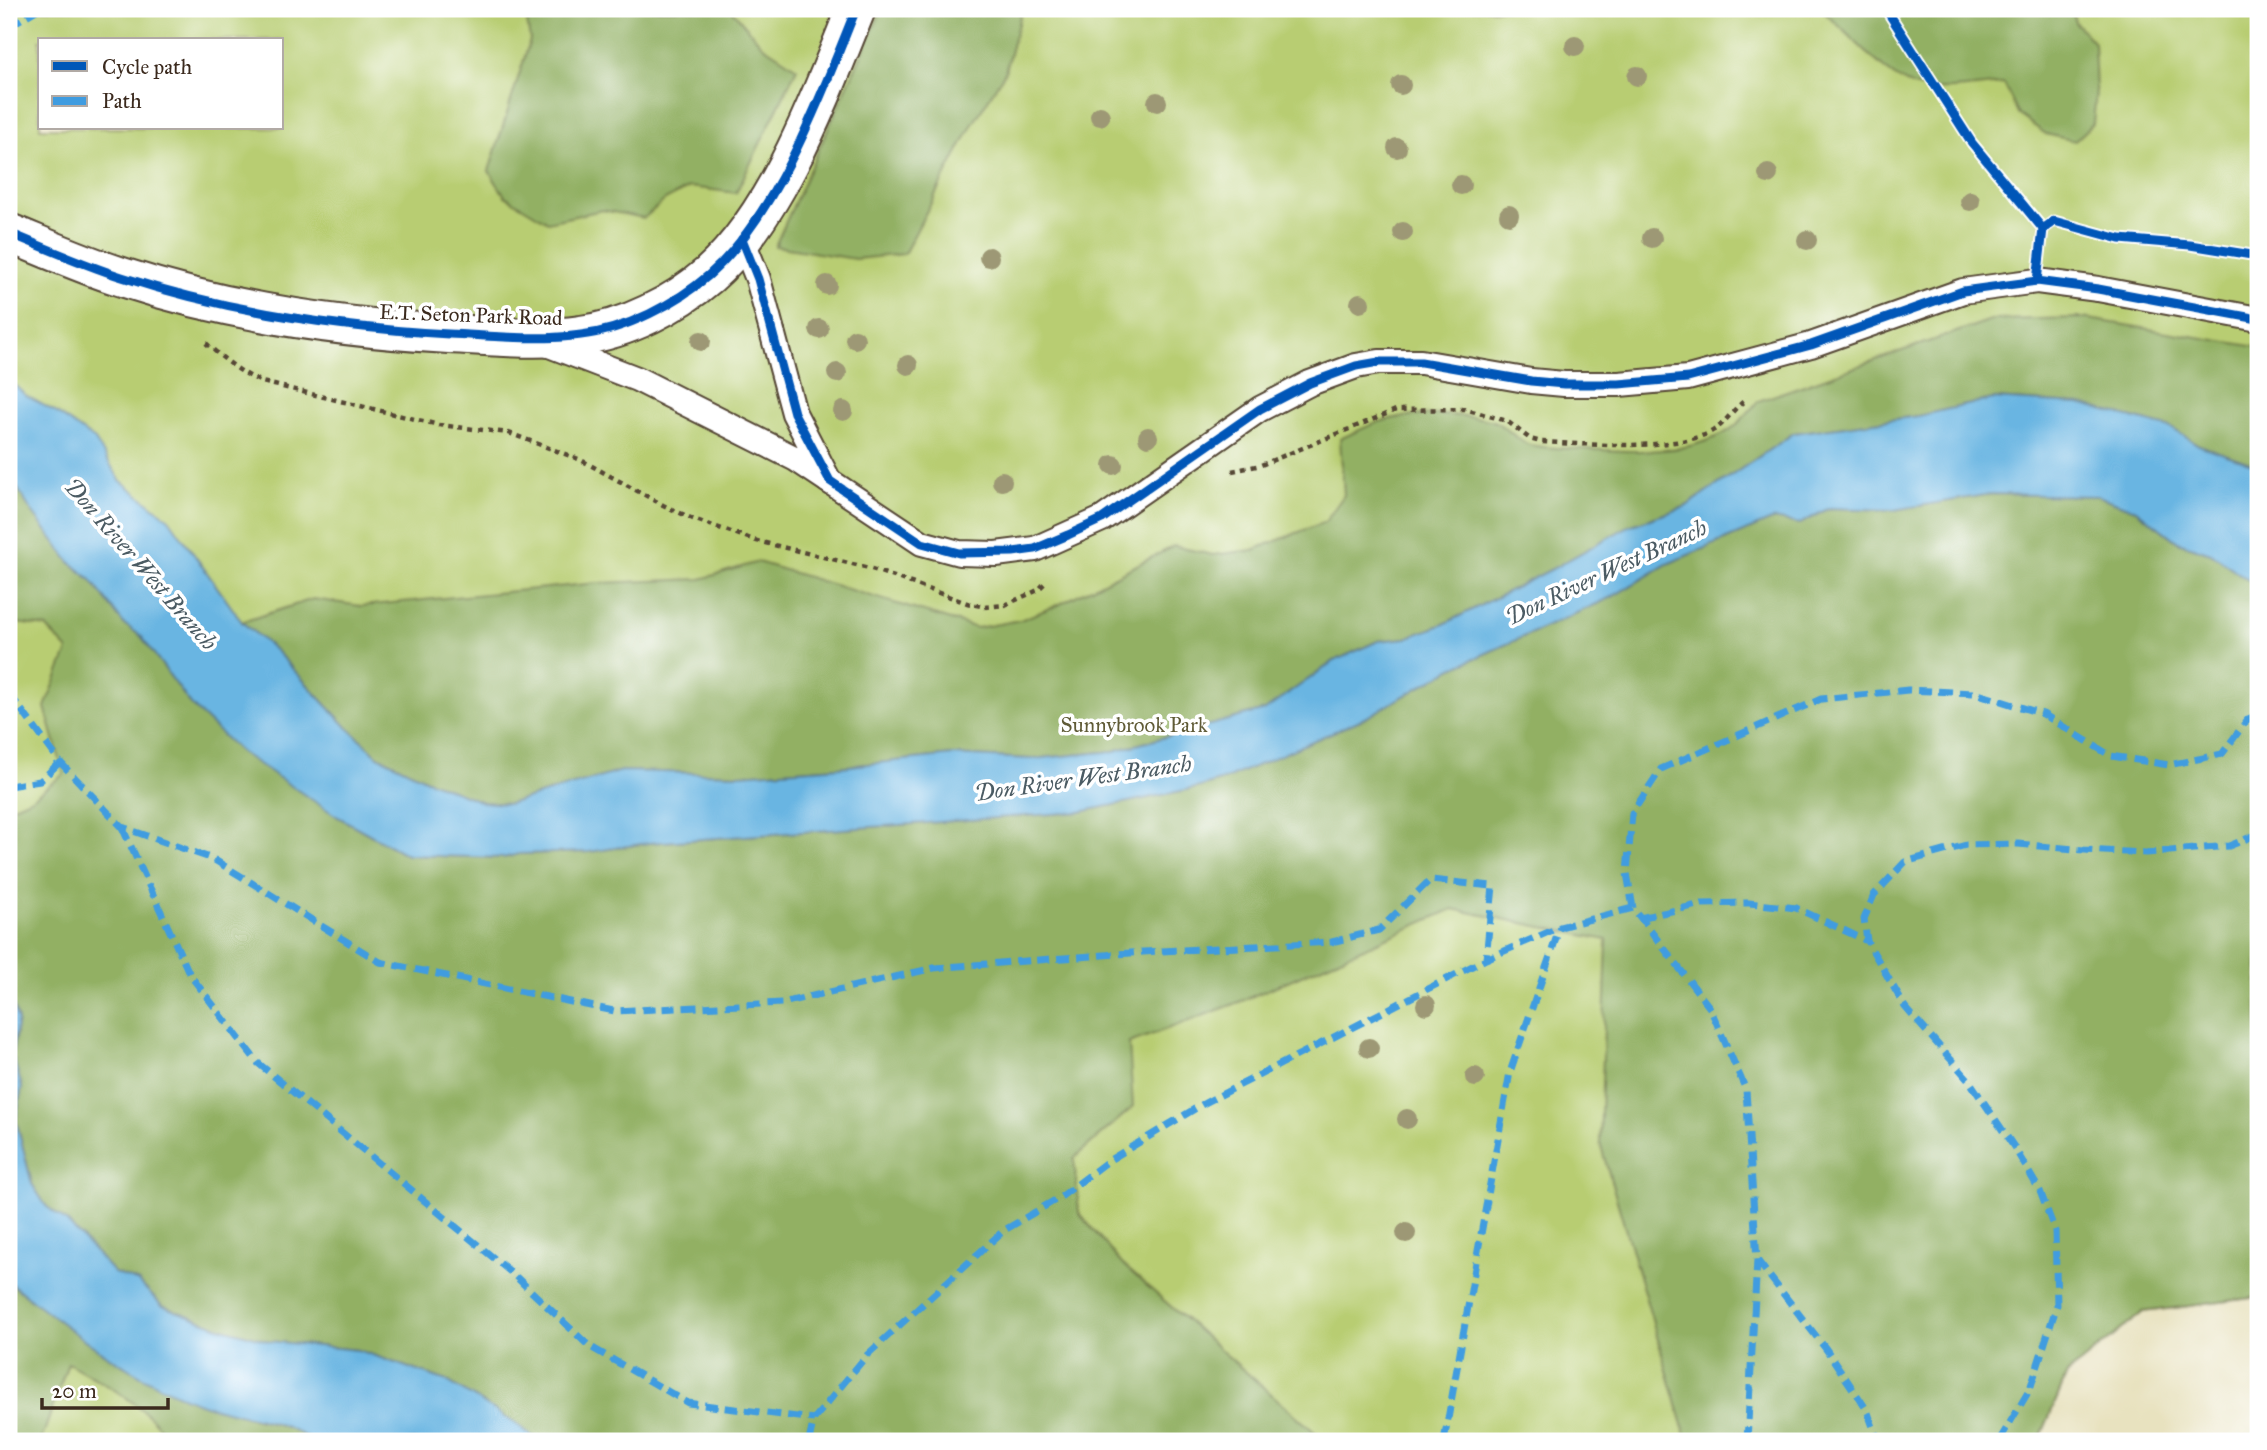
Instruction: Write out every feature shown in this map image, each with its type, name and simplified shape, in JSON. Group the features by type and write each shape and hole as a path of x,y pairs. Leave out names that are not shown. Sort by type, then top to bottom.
{"street":[{"name":"E.T. Seton Park Road","path":"9,233 121,277 266,314 373,330 531,338 583,335 649,313 671,302 700,282 742,239 770,197 821,97 856,9"}],"lane":[{"path":"742,239 758,279 794,413 830,481"},
{"path":"531,338 637,379 796,459 922,543 959,553 1035,549 1102,519 1260,409 1310,383 1356,366 1380,362 1421,362 1531,382 1564,384 1619,384 1688,378 1811,345 1963,291 2038,281 2258,318"}],"path":[{"path":"204,341 220,356 262,382 439,425 509,433 581,460 693,519 757,541 869,568 967,603 985,607 1005,605 1038,590 1054,575"},
{"path":"1226,473 1261,465 1396,410 1465,410 1507,421 1530,439 1541,442 1658,443 1684,441 1714,430 1740,404 1753,396"}],"green space":[{"name":"Sunnybrook Park","path":"9,9 2258,9 2258,1297 2143,1312 2067,1374 2039,1441 9,1441"},
{"path":"525,9 731,9 762,45 797,68 736,193 690,187 665,200 644,218 602,210 548,222 505,196 489,171 530,40"},
{"path":"882,9 1022,9 1005,72 971,127 904,254 855,259 775,246"},
{"path":"1820,9 2072,9 2075,22 2094,43 2096,92 2093,124 2075,141 2046,134 2019,115 2004,84 1960,89 1927,89 1905,82 1880,65"},
{"path":"2083,318 2258,347 2258,466 2199,445 2170,428 2079,404 1993,399 1918,416 1794,433 1685,507 1629,526 1444,624 1406,638 1378,641 1334,661 1266,710 1114,751 1031,759 952,755 739,774 622,771 508,804 482,802 427,780 378,756 276,651 242,622 313,599 361,606 598,583 701,579 758,562 977,628 1020,620 1058,605 1174,546 1213,555 1253,550 1325,522 1344,495 1340,439 1379,422 1419,416 1463,416 1496,422 1525,443 1536,446 1634,451 1686,447 1725,433 1758,401 1991,320"},
{"path":"9,474 30,509 70,562 91,580 124,624 141,636 192,706 338,817 407,855 503,858 519,854 589,852 648,843 1080,812 1200,787 1226,779 1367,717 1453,668 1610,598 1667,564 1774,519 1800,524 1829,508 1894,510 1991,494 2098,496 2136,510 2178,542 2211,553 2258,587 2258,1297 2143,1312 2067,1374 2039,1441 1685,1441 1686,1435 1600,1143 1607,940 1453,909 1237,1003 1129,1043 1133,1107 1074,1158 1079,1213 1121,1263 1325,1441 539,1441 447,1381 358,1350 269,1341 219,1327 162,1306 139,1282 114,1273 67,1222 46,1206 32,1184 16,1119 22,1087 12,1054 18,1020 9,994 9,808 32,798 64,774 45,707 68,650 46,627 9,622"},
{"path":"9,1282 85,1340 146,1378 210,1404 277,1424 312,1441 169,1441 160,1428 137,1406 68,1363 41,1441 9,1441"}],"water":[{"name":"Don River West Branch","path":"9,380 25,395 54,411 95,440 120,480 169,519 242,622 276,651 378,756 427,780 482,802 508,804 622,771 739,774 952,755 1031,759 1114,751 1265,710 1334,661 1378,641 1406,638 1444,624 1629,526 1685,507 1794,433 1918,416 1993,399 2079,404 2171,428 2199,445 2258,466 2258,587 2211,553 2178,542 2136,510 2098,496 1991,494 1894,510 1829,508 1800,524 1774,519 1667,564 1610,598 1453,668 1367,717 1226,779 1200,787 1080,812 648,843 589,852 519,854 503,858 407,855 338,817 240,752 192,706 141,636 124,624 91,580 70,562 30,509 9,474"},
{"path":"9,994 18,1020 12,1054 22,1087 16,1120 32,1184 46,1206 67,1222 114,1273 139,1282 162,1306 219,1327 269,1341 358,1350 447,1381 539,1441 312,1441 286,1427 202,1404 149,1381 100,1351 9,1282"}],"marked path":[{"path":"9,26 38,9"},
{"path":"1747,1441 1757,1260 1746,1090 1710,1008 1633,908 1627,873 1632,813 1661,769 1821,699 1908,690 1975,693 2043,714 2111,756 2169,765 2222,754 2248,719 2258,715"},
{"path":"9,693 60,762 122,827 213,859 380,962 614,1011 782,1003 934,968 1143,952 1332,942 1379,930 1430,880 1493,886 1486,959"},
{"path":"9,786 40,781 60,762"},
{"path":"122,827 190,975 258,1063 513,1274 589,1346 688,1403 814,1419"},
{"path":"1999,1441 2030,1389 2057,1305 2055,1231 2040,1191 2014,1147 1968,1079 1905,1007 1867,941 1864,919 1874,895 1905,862 1966,845 2018,844 2146,853 2229,846 2258,834"},
{"path":"1640,918 1702,904 1749,903 1796,908 1867,941"},
{"path":"809,1441 814,1419 867,1355 1003,1231 1062,1196 1108,1161 1203,1104 1486,959 1560,927 1633,908"},
{"path":"1444,1441 1510,1072 1560,927"},
{"path":"1757,1260 1826,1349 1867,1410 1878,1441"}],"cycle path":[{"path":"9,233 94,267 162,289 243,309 325,323 407,331 548,338 615,328 649,314 681,296 709,275 734,250 756,220 796,151 856,9"},
{"path":"1886,9 1972,143 2043,229"},
{"path":"2037,281 2043,229 2054,221 2120,239 2190,245 2258,256"},
{"path":"742,239 758,279 794,413 830,481 922,543 959,553 1035,549 1102,519 1260,409 1310,383 1356,366 1379,362 1421,362 1564,384 1619,384 1688,378 1811,345 1963,291 2037,281 2098,289 2258,319"}]}
